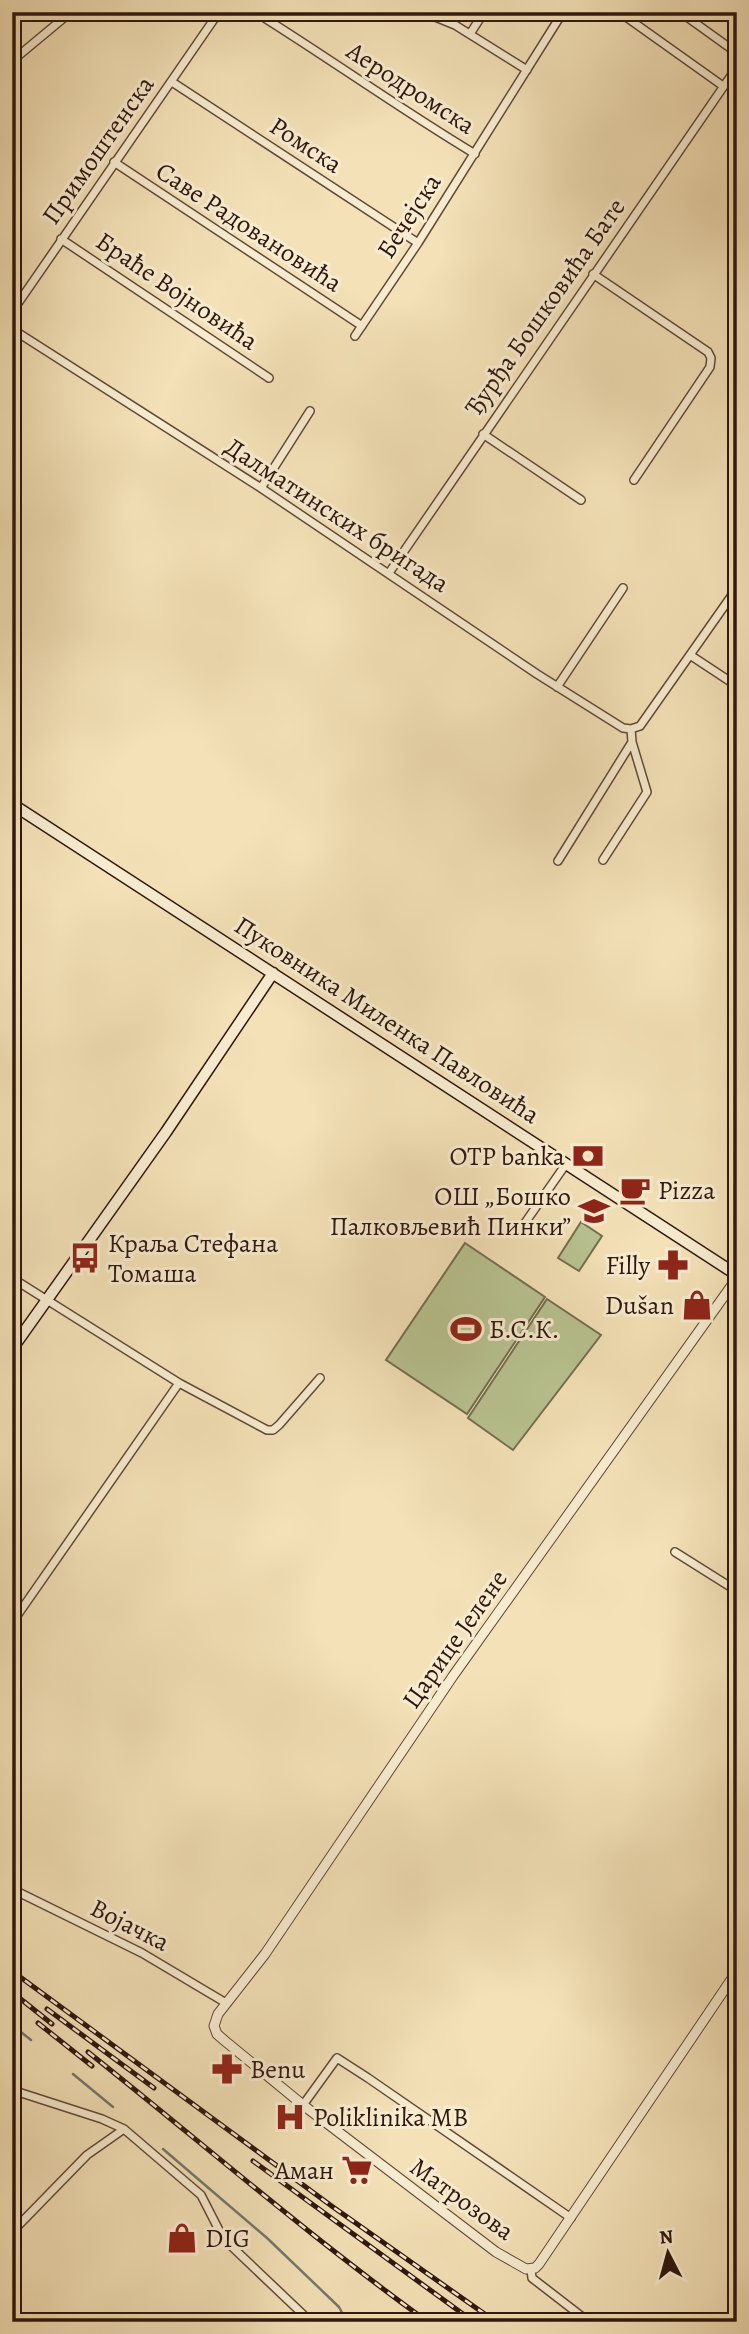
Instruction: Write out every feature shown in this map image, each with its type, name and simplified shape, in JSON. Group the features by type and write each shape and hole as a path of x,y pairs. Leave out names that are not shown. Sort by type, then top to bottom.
{"main road":[{"name":"Пуковника Миленка Павловића","path":"12,804 737,1277"},
{"path":"12,1349 166,1132 273,973"}],"street":[{"path":"12,61 71,12"},
{"name":"Примоштенска","path":"12,312 219,12"},
{"name":"Аеродромска","path":"255,12 403,111 475,154 563,12"},
{"path":"423,12 447,21 527,70"},
{"path":"470,34 484,12"},
{"path":"620,12 723,86"},
{"path":"680,12 737,52"},
{"name":"Ђурђа Бошковића Бате","path":"389,573 737,67"},
{"name":"Ромска","path":"172,82 418,243"},
{"name":"Бечејска","path":"355,336 475,154"},
{"name":"Саве Радовановића","path":"114,162 362,326"},
{"name":"Браће Војновића","path":"61,239 269,378"},
{"path":"593,274 708,352 711,358 710,367 634,480"},
{"name":"Далматинских бригада","path":"12,329 261,488 558,687 623,728 631,729"},
{"path":"261,488 310,411"},
{"path":"483,434 581,500"},
{"path":"558,687 623,588"},
{"path":"603,860 647,792 632,742 631,729 640,726 737,588"},
{"path":"690,654 737,686"},
{"path":"558,861 632,742"},
{"path":"520,1230 566,1164"},
{"name":"Царице Јелене","path":"214,2026 214,2020 265,1954 453,1676 737,1277"},
{"path":"12,1278 179,1383 267,1430 273,1430 320,1378"},
{"path":"12,1623 179,1383"},
{"path":"675,1552 737,1591"},
{"name":"Војачка","path":"12,1889 142,1953 226,2003"},
{"path":"531,2269 539,2264 571,2218 737,1971"},
{"name":"Матрозова","path":"214,2026 225,2042 303,2105 496,2252 521,2267 531,2269 533,2278 589,2322"},
{"path":"303,2105 337,2058 571,2218"},
{"path":"12,2090 102,2119 124,2129 201,2195 229,2244 311,2322"},
{"path":"12,2232 87,2155 124,2129"}],"green space":[{"path":"581,1222 602,1236 579,1271 558,1258"},
{"name":"Б.С.К.","path":"465,1243 545,1297 467,1414 386,1360"},
{"path":"547,1299 601,1335 513,1450 468,1418"}],"waterway":[{"path":"12,2025 31,2040"},
{"path":"73,2074 113,2107"},
{"path":"163,2149 267,2238 339,2307 347,2322"}],"railway":[{"path":"12,1971 333,2207 496,2322"},
{"path":"12,1992 52,2024"},
{"path":"47,2009 154,2088"},
{"path":"38,2023 92,2066"},
{"path":"88,2052 298,2223 428,2322"},
{"path":"253,2161 474,2322"}],"place":[{"name":"OTP banka","path":"588,1156"},
{"name":"Pizza","path":"635,1190"},
{"name":"ОШ „Бошко Палковљевић Пинки”","path":"594,1211"},
{"name":"Краља Стефана Томаша","path":"85,1258"},
{"name":"Filly","path":"673,1265"},
{"name":"Dušan","path":"697,1305"},
{"name":"Б.С.К.","path":"466,1329"},
{"name":"Benu","path":"227,2069"},
{"name":"Poliklinika MB","path":"290,2117"},
{"name":"Аман","path":"357,2170"},
{"name":"DIG","path":"182,2238"}]}
